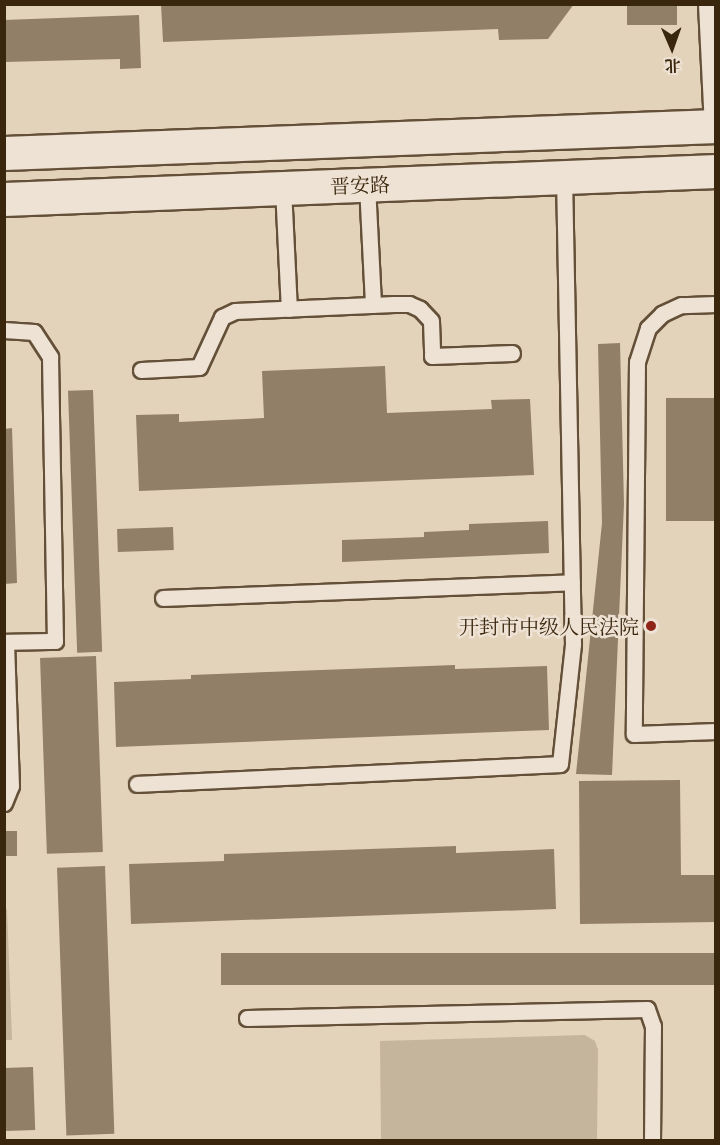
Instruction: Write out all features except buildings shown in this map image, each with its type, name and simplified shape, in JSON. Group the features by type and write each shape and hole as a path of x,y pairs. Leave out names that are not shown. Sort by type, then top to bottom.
{"main road":[{"path":"4,153 714,126"},
{"name":"晋安路","path":"4,199 716,171"}],"lane":[{"path":"706,4 714,126"},
{"path":"137,783 560,764 573,644 564,177"},
{"path":"367,185 373,305"},
{"path":"283,188 289,309"},
{"path":"141,370 199,367 222,317 235,311 409,304 420,309 431,321 432,356 512,353"},
{"path":"716,304 681,305 662,314 648,328 637,362 634,735 716,731"},
{"path":"4,330 34,332 50,357 55,641 5,642 11,786 4,802"},
{"path":"163,598 572,582"},
{"path":"247,1018 647,1008 653,1026 652,1140"}],"shaded area":[{"path":"7,909 12,1040 5,1040 4,910"},
{"path":"585,1035 595,1041 598,1050 597,1140 381,1140 380,1041"}],"place":[{"name":"开封市中级人民法院","path":"651,626"}]}
